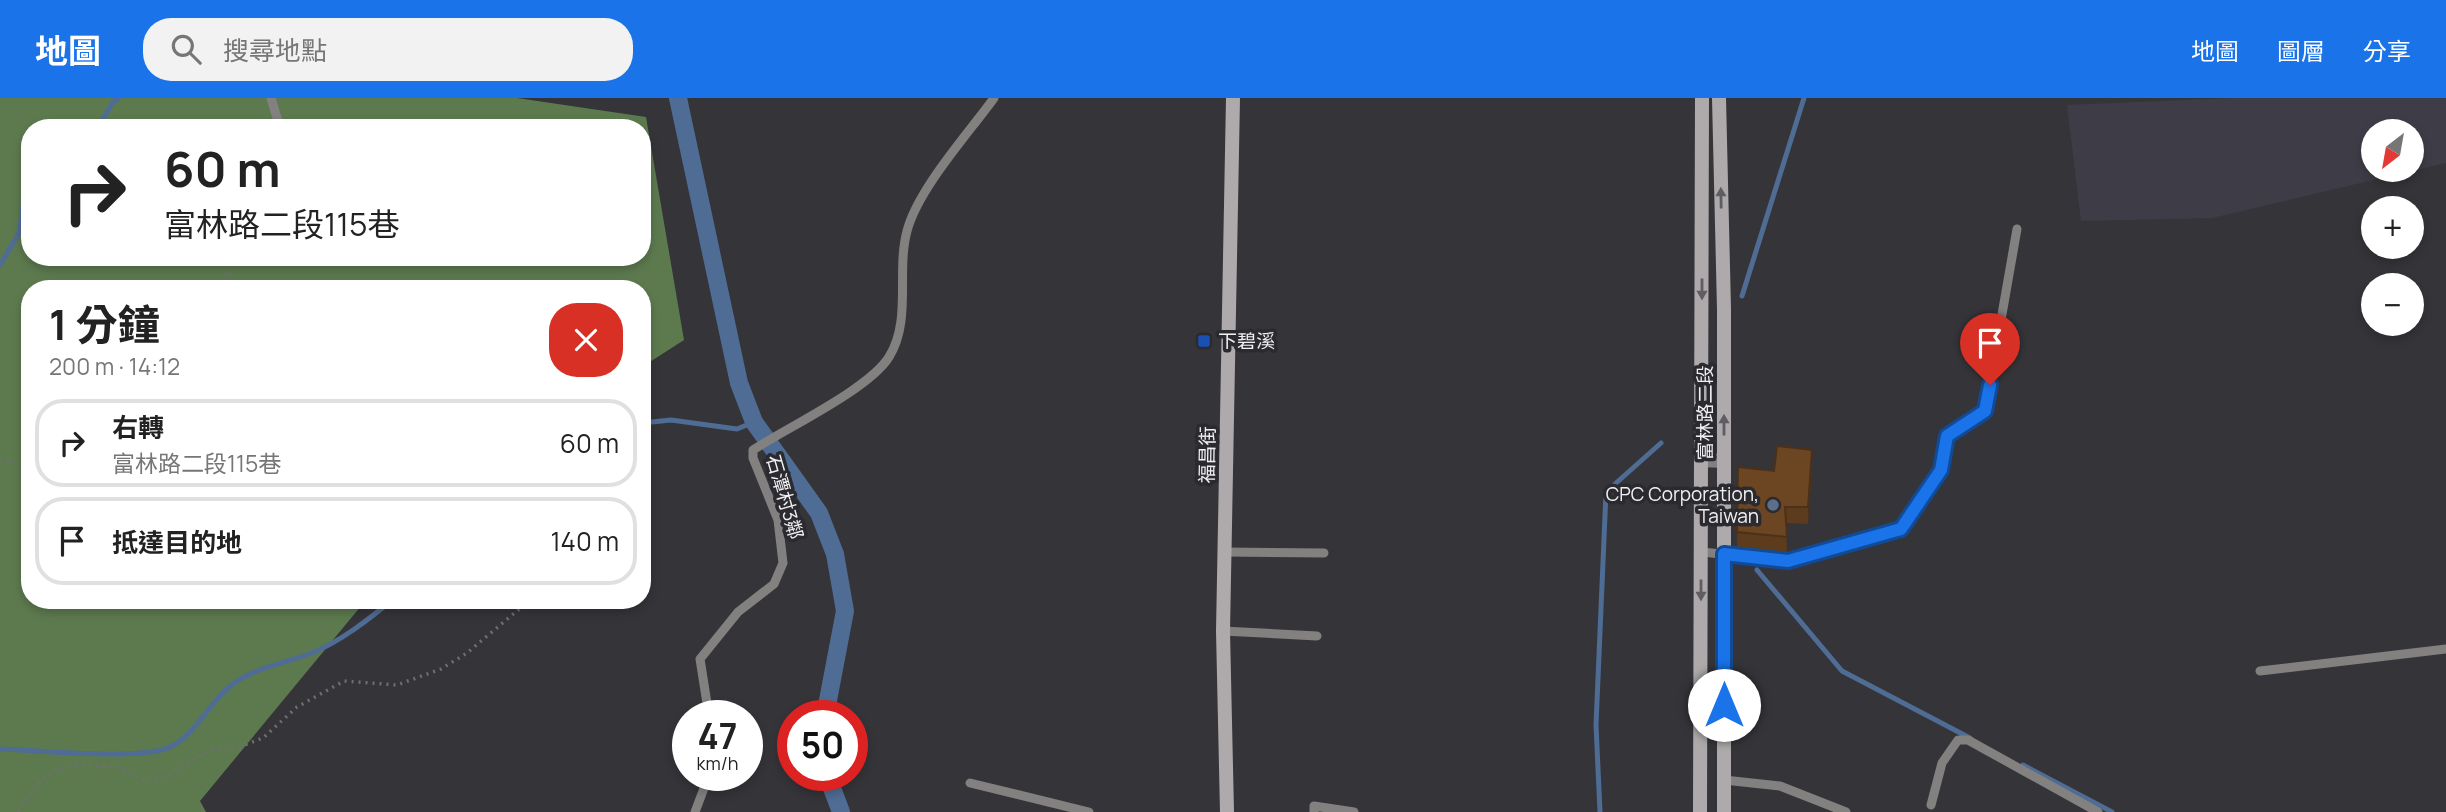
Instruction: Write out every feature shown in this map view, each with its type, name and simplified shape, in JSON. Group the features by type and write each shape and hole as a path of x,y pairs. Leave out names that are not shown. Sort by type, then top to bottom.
{"main road":[{"name":"福昌街","path":"1227,812 1223,632 1233,98"},
{"name":"富林路二段","path":"1700,812 1702,98"},
{"name":"富林路二段","path":"1719,98 1724,461 1724,812"}],"street":[{"path":"1701,460 1724,461"}],"lane":[{"path":"271,98 277,119"},
{"name":"石潭村3鄰","path":"706,700 700,659 738,612 774,583 783,563 778,520 753,458 753,450 879,370 889,356 902,320 903,250 916,206 994,98"},
{"path":"1702,552 1788,561 1901,529 1941,470 1947,436 1985,411 2017,229"},
{"path":"1224,552 1324,553"},
{"path":"1223,632 1317,636"},
{"path":"2260,671 2446,649"},
{"path":"1931,804 1942,763 1958,740 1968,740 2098,812"},
{"path":"1724,780 1780,786 1846,812"},
{"path":"970,783 1089,812"},
{"path":"695,812 703,791"},
{"path":"1314,812 1314,806 1354,812"}],"path":[{"path":"223,280 236,266"},
{"path":"0,460 21,463"},
{"path":"18,812 41,781 55,770 85,764 120,768 143,780 167,776 209,750 237,748 263,738 297,707 344,681 397,685 441,669 467,653 519,609"}],"shaded area":[{"path":"2232,98 2446,98 2446,163 2424,168 2424,119 2361,119 2361,182 2365,182 2212,218 2081,221 2067,105"}],"green space":[{"path":"0,98 517,98 646,117 21,119 21,266 651,266 651,146 684,340 651,361 651,280 21,280 21,609 359,609 200,801 206,812 0,812"}],"building":[{"name":"CPC Corporation, Taiwan","path":"1777,446 1812,450 1808,507 1785,507 1787,537 1737,532 1738,467 1774,471"}],"waterway":[{"path":"103,119 112,103 119,98"},
{"path":"678,98 739,383 754,422 819,513 835,554 845,611 828,700"},
{"path":"1742,296 1804,98"},
{"path":"0,265 19,233 21,220"},
{"path":"651,422 671,420 737,429 754,422"},
{"path":"1600,812 1596,725 1606,492 1661,443"},
{"path":"1757,570 1842,671 1970,738"},
{"path":"0,749 113,754 156,751 170,747 188,734 217,699 242,678 323,648 354,630 381,609"},
{"path":"2023,765 2112,812"},
{"path":"833,791 841,812"}],"place":[{"name":"下碧溪","path":"1204,341"},
{"name":"CPC Corporation, Taiwan","path":"1773,505"}],"route":[{"path":"1724,705 1724,554 1788,561 1901,529 1941,470 1947,436 1985,411 1990,385"}]}
